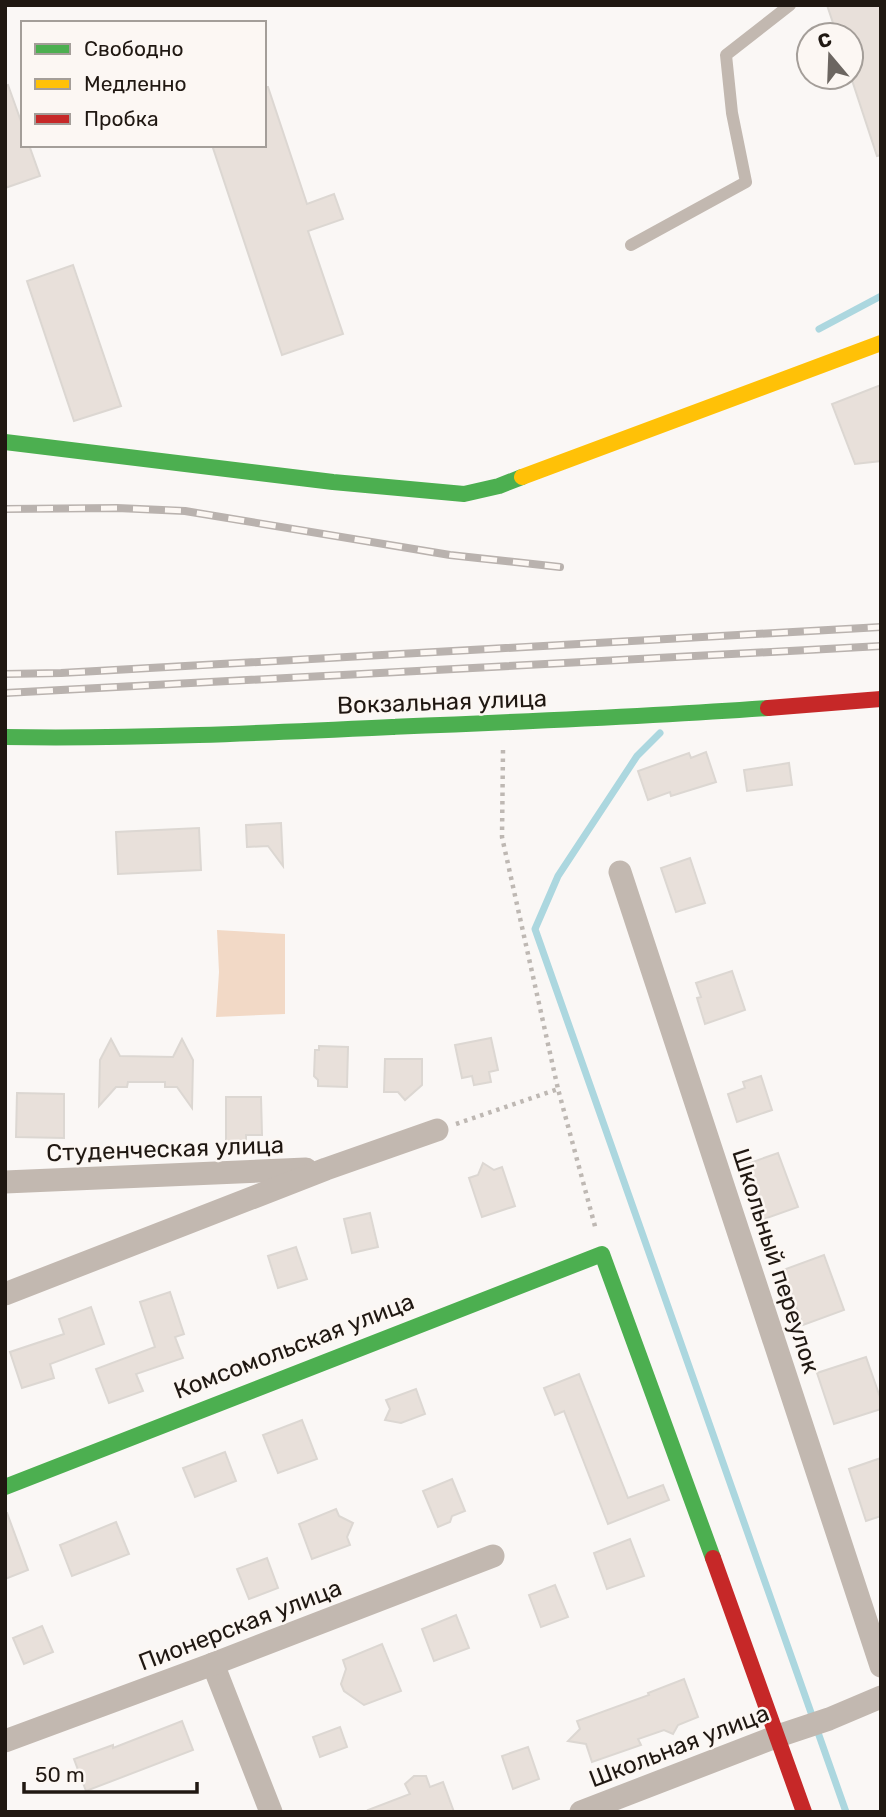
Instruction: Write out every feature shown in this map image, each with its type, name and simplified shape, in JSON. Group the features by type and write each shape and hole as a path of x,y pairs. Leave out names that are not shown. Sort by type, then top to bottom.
{"street":[{"path":"5,442 333,482 464,494 499,486 881,343"},
{"name":"Вокзальная улица","path":"5,737 76,738 278,732 660,716 881,699"},
{"name":"Школьный переулок","path":"620,872 881,1666"},
{"path":"5,1294 326,1169 437,1130"},
{"name":"Студенческая улица","path":"5,1182 326,1169"},
{"path":"602,1254 787,1733 804,1812"},
{"name":"Комсомольская улица","path":"5,1487 602,1254"},
{"name":"Пионерская улица","path":"5,1741 214,1664 492,1556"},
{"path":"214,1664 271,1812"},
{"name":"Школьная улица","path":"581,1812 881,1697"}],"lane":[{"path":"631,246 746,182 732,113 726,55 790,5"}],"path":[{"path":"504,722 502,837 558,1089 602,1254"},
{"path":"437,1130 558,1089"}],"shaded area":[{"path":"217,930 285,934 285,1014 216,1017 219,972"}],"building":[{"path":"827,5 881,5 881,155 877,156 856,91 865,91 865,21 832,21"},
{"path":"8,85 21,121 21,147 30,147 40,176 5,188 5,86"},
{"path":"266,87 307,204 334,194 343,219 308,231 343,334 282,355 213,147 266,147"},
{"path":"73,265 121,406 74,421 27,281"},
{"path":"881,385 881,461 855,464 832,404"},
{"path":"706,752 716,782 671,796 670,792 648,800 638,771 689,753 691,758"},
{"path":"789,763 792,785 747,791 744,770"},
{"path":"281,823 283,866 268,846 247,847 246,825"},
{"path":"199,828 201,870 118,874 116,832"},
{"path":"690,858 705,903 676,912 661,868"},
{"path":"732,971 745,1010 705,1024 697,998 701,997 696,983"},
{"path":"491,1038 498,1070 489,1072 491,1082 474,1085 472,1076 462,1078 455,1045"},
{"path":"111,1039 120,1056 173,1057 182,1039 193,1060 192,1108 177,1087 165,1087 165,1082 128,1082 127,1087 116,1087 99,1106 100,1060"},
{"path":"319,1046 348,1047 347,1087 318,1086 318,1080 314,1076 315,1050 319,1050"},
{"path":"385,1059 422,1059 422,1085 405,1100 398,1092 384,1092"},
{"path":"761,1076 772,1110 737,1122 728,1094 745,1088 743,1082"},
{"path":"17,1093 64,1094 64,1138 16,1137"},
{"path":"226,1097 261,1097 262,1135 246,1135 246,1141 226,1141"},
{"path":"778,1153 798,1207 764,1219 744,1165"},
{"path":"483,1163 494,1170 502,1167 515,1206 482,1217 469,1178 478,1175"},
{"path":"370,1213 378,1247 352,1253 344,1219"},
{"path":"296,1247 307,1279 278,1288 268,1256"},
{"path":"824,1255 844,1310 803,1325 783,1270"},
{"path":"170,1292 184,1334 175,1337 183,1358 136,1374 143,1391 109,1403 96,1369 155,1347 140,1302"},
{"path":"91,1307 104,1344 50,1364 54,1378 22,1388 10,1352 64,1334 59,1319"},
{"path":"866,1357 881,1400 881,1409 834,1424 817,1373"},
{"path":"579,1374 628,1498 663,1485 669,1500 608,1524 564,1411 555,1415 544,1388"},
{"path":"416,1389 425,1414 401,1423 385,1420 390,1409 386,1400"},
{"path":"302,1420 317,1459 278,1473 263,1435"},
{"path":"225,1452 236,1481 195,1497 183,1468"},
{"path":"881,1458 881,1516 866,1521 849,1469"},
{"path":"452,1479 465,1511 452,1516 450,1522 438,1527 423,1491"},
{"path":"336,1509 339,1516 353,1523 347,1537 350,1545 312,1559 299,1524"},
{"path":"5,1513 28,1570 5,1579"},
{"path":"116,1522 129,1554 72,1576 60,1545"},
{"path":"630,1539 644,1576 607,1589 594,1553"},
{"path":"267,1558 278,1588 249,1599 237,1569"},
{"path":"555,1585 568,1617 541,1627 529,1595"},
{"path":"456,1615 469,1648 434,1661 422,1629"},
{"path":"42,1626 53,1652 24,1664 13,1638"},
{"path":"382,1644 401,1691 364,1705 344,1691 341,1684 346,1669 343,1660"},
{"path":"684,1679 698,1717 678,1725 673,1734 664,1730 638,1739 641,1745 592,1762 586,1744 568,1741 580,1729 577,1721 649,1695 648,1693"},
{"path":"182,1721 193,1750 86,1791 74,1759 113,1745 113,1748"},
{"path":"340,1727 347,1747 320,1757 313,1737"},
{"path":"528,1747 539,1779 513,1789 502,1756"},
{"path":"414,1776 426,1776 430,1787 443,1782 454,1812 369,1812 368,1810 410,1794 405,1784"}],"waterway":[{"path":"819,329 881,296"},
{"path":"660,733 637,756 558,876 535,929 846,1812"}],"railway":[{"path":"5,509 117,508 185,511 450,555 560,567"},
{"path":"5,674 881,627"},
{"path":"5,693 881,646"}],"traffic: fast":[{"path":"5,442 333,482 464,494 499,486 522,477"},
{"path":"5,737 247,733 768,708"},
{"path":"5,1487 602,1254 713,1558"}],"traffic: slow":[{"path":"522,477 881,343"}],"traffic: jam":[{"path":"768,708 881,699"},
{"path":"713,1558 804,1812"}]}
